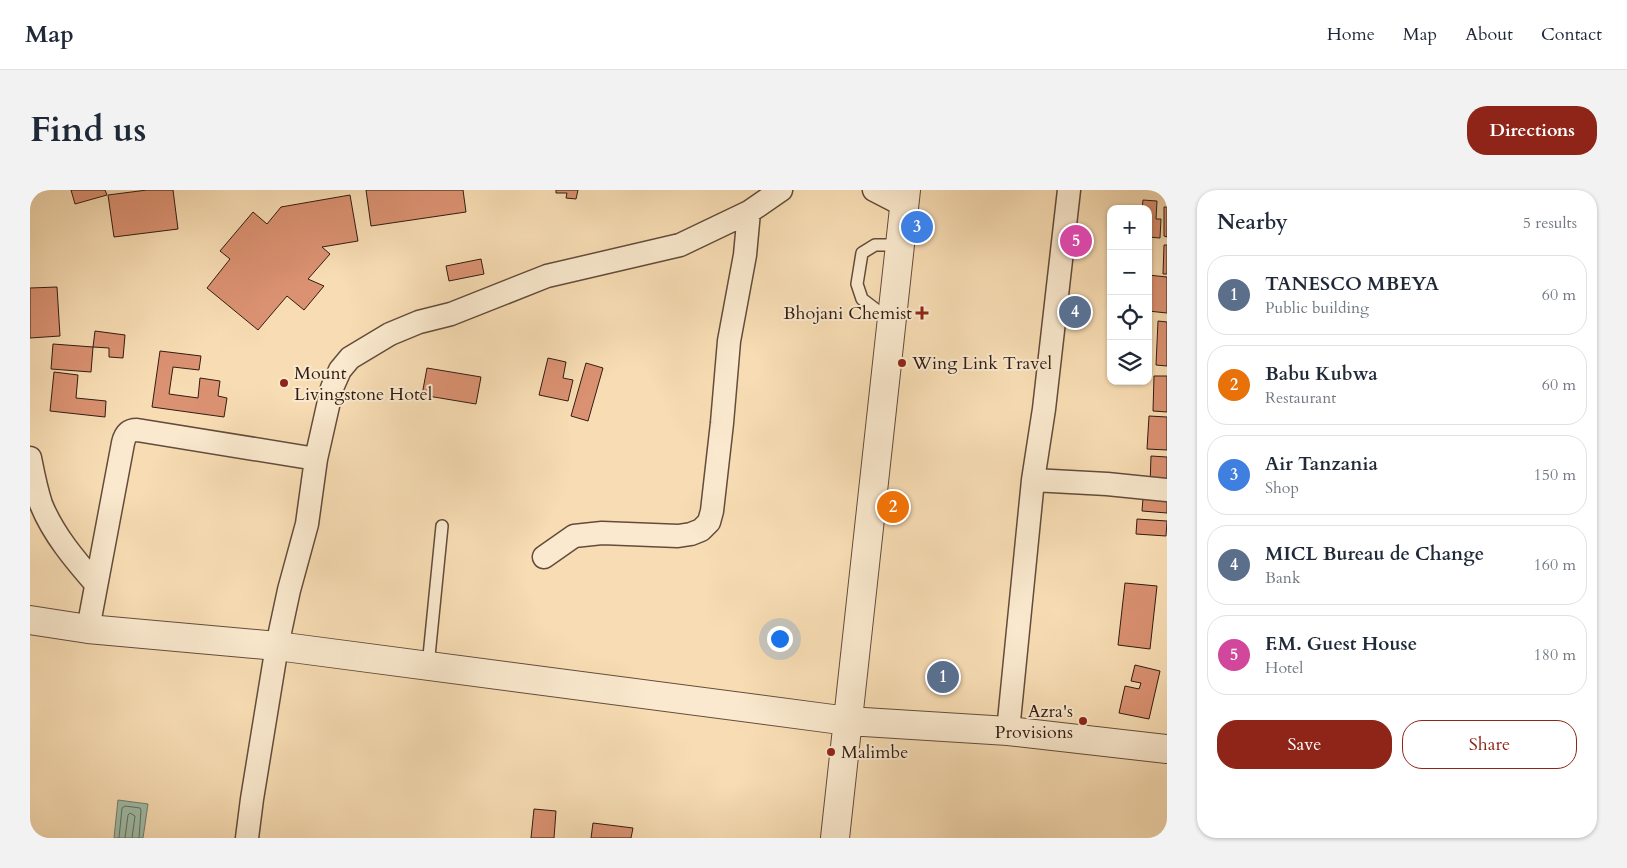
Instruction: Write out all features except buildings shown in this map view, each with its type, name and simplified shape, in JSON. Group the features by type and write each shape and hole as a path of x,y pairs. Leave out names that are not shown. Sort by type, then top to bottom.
{"street":[{"path":"247,838 277,646 289,590 307,524 316,459 332,388 340,370 350,358 390,334 419,322 451,314 547,276 680,245 749,212 781,190"},
{"path":"835,838 905,198 874,190"},
{"path":"1008,731 1033,480 1044,409 1069,190"},
{"path":"544,557 574,536 602,532 678,536 702,530 709,522 712,511 722,423 729,341 744,255 749,212"},
{"path":"88,629 123,443 126,434 130,431 137,430 316,459"},
{"path":"30,458 41,503 49,519 79,566 96,584"},
{"path":"1033,480 1107,484 1167,490"},
{"path":"30,620 88,629 277,646 848,721 1008,731 1167,749"}],"lane":[{"path":"891,321 862,299 857,284 862,253 875,245 899,245"},
{"path":"428,666 442,526"}],"water":[{"path":"118,800 148,804 143,838 114,838"}],"place":[{"name":"Air Tanzania","path":"917,227"},
{"name":"F.M. Guest House","path":"1076,241"},
{"name":"MICL Bureau de Change","path":"1075,312"},
{"name":"Bhojani Chemist","path":"922,313"},
{"name":"Wing Link Travel","path":"902,363"},
{"name":"Mount Livingstone Hotel","path":"284,383"},
{"name":"Babu Kubwa","path":"893,507"},
{"name":"TANESCO MBEYA","path":"943,677"},
{"name":"Azra's Provisions","path":"1083,721"},
{"name":"Malimbe","path":"831,752"}]}
